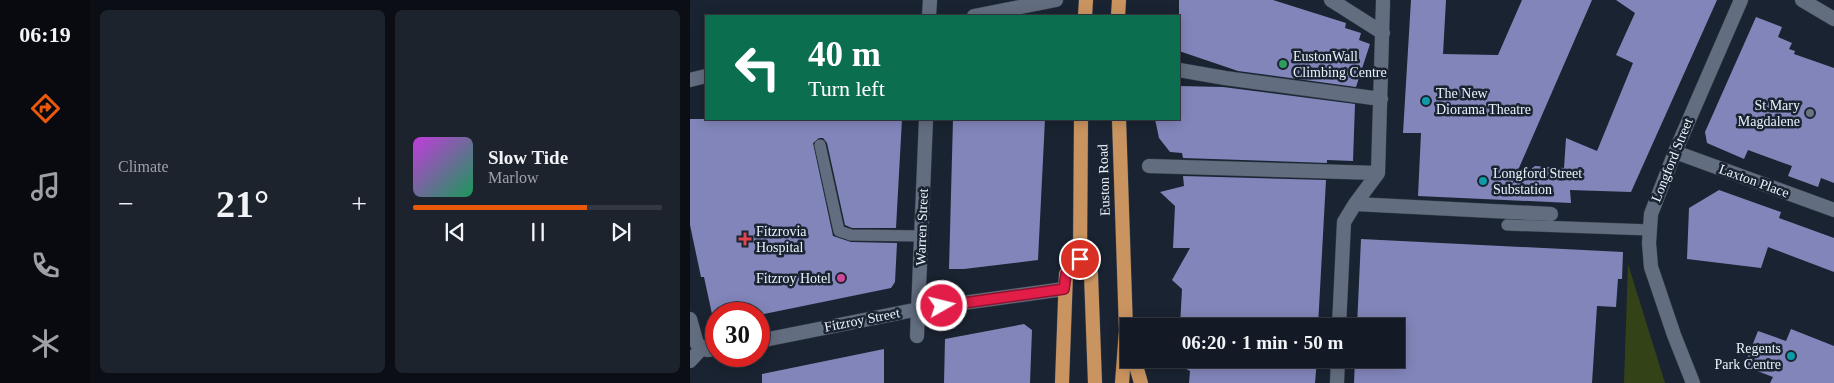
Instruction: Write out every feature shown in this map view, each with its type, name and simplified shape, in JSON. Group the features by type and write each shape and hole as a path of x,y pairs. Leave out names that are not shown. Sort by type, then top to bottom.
{"highway":[{"path":"1085,15 1086,0"},
{"path":"1118,15 1119,0"},
{"name":"Euston Road","path":"1080,259 1081,120"},
{"name":"Euston Road","path":"1118,120 1126,318"},
{"path":"1062,383 1066,274 1080,259 1091,274 1096,383"},
{"name":"Euston Road","path":"1122,383 1124,368"},
{"path":"1137,368 1141,383"}],"street":[{"path":"929,15 930,0"},
{"path":"979,15 1056,0"},
{"path":"1331,0 1384,33"},
{"name":"Longford Street","path":"1693,383 1674,335 1651,267 1651,214 1675,152 1741,0"},
{"path":"1802,0 1834,18"},
{"path":"1339,318 1344,222 1378,173 1385,1"},
{"path":"1180,70 1381,99"},
{"path":"690,80 705,76"},
{"name":"Warren Street","path":"917,336 926,120"},
{"name":"Laxton Place","path":"1675,152 1834,210"},
{"path":"1149,166 1378,173"},
{"path":"1355,204 1551,214"},
{"name":"Fitzroy Street","path":"770,339 919,309 1064,289"},
{"path":"690,319 694,338 697,344 705,349"},
{"path":"690,361 702,348"},
{"path":"1337,383 1338,368"}],"lane":[{"path":"820,145 838,231 851,235 922,236"},
{"path":"1506,225 1650,230"}],"green space":[{"path":"1628,264 1665,383 1624,383"}],"building":[{"path":"1179,0 1273,0 1346,23 1345,28 1361,33 1359,40 1370,44 1356,87 1238,71 1180,51"},
{"path":"1411,0 1446,0 1443,54 1498,55 1522,0 1592,0 1512,184 1535,166 1564,168 1566,138 1597,151 1633,63 1616,55 1635,13 1616,0 1717,0 1631,192 1570,190 1571,203 1418,196 1421,133 1403,133"},
{"path":"1756,17 1782,27 1778,37 1792,43 1789,49 1795,51 1794,54 1834,68 1834,183 1821,178 1818,187 1788,176 1792,166 1748,150 1744,159 1707,143 1705,132"},
{"path":"1180,86 1223,87 1355,104 1353,161 1327,160 1327,163 1183,158 1182,153 1170,152 1159,138 1155,120 1180,120"},
{"path":"690,119 902,120 896,228 852,228 845,225 827,143 823,138 819,138 813,143 833,236 851,242 897,243 895,282 891,288 770,313 770,302 709,302 704,277 701,277 690,225"},
{"path":"953,120 1045,120 1038,260 964,269 949,269"},
{"path":"1183,176 1326,180 1318,318 1180,318 1182,289 1172,280 1190,248 1173,248 1175,206 1160,192 1184,186"},
{"path":"1719,190 1781,212 1779,218 1834,238 1834,272 1768,247 1761,268 1687,259 1689,208"},
{"path":"1361,239 1623,252 1622,279 1618,279 1616,307 1597,306 1592,383 1354,383 1355,368 1405,368 1405,318 1357,318"},
{"path":"1024,324 1032,330 1030,383 944,383 945,339"},
{"name":"Regents Park Centre","path":"1791,329 1834,346 1834,383 1770,383 1773,377 1744,366 1758,331 1786,341"},
{"path":"884,349 884,383 762,383 762,374"},
{"path":"1184,368 1316,368 1315,383 1189,383 1190,371"}],"place":[{"name":"EustonWall Climbing Centre","path":"1283,64"},
{"name":"The New Diorama Theatre","path":"1426,101"},
{"name":"St Mary Magdalene","path":"1810,113"},
{"name":"Longford Street Substation","path":"1483,181"},
{"name":"Fitzrovia Hospital","path":"745,239"},
{"name":"Fitzroy Hotel","path":"841,278"},
{"name":"Regents Park Centre","path":"1791,356"}],"route":[{"path":"942,306 1064,289 1066,274 1080,259"}]}
